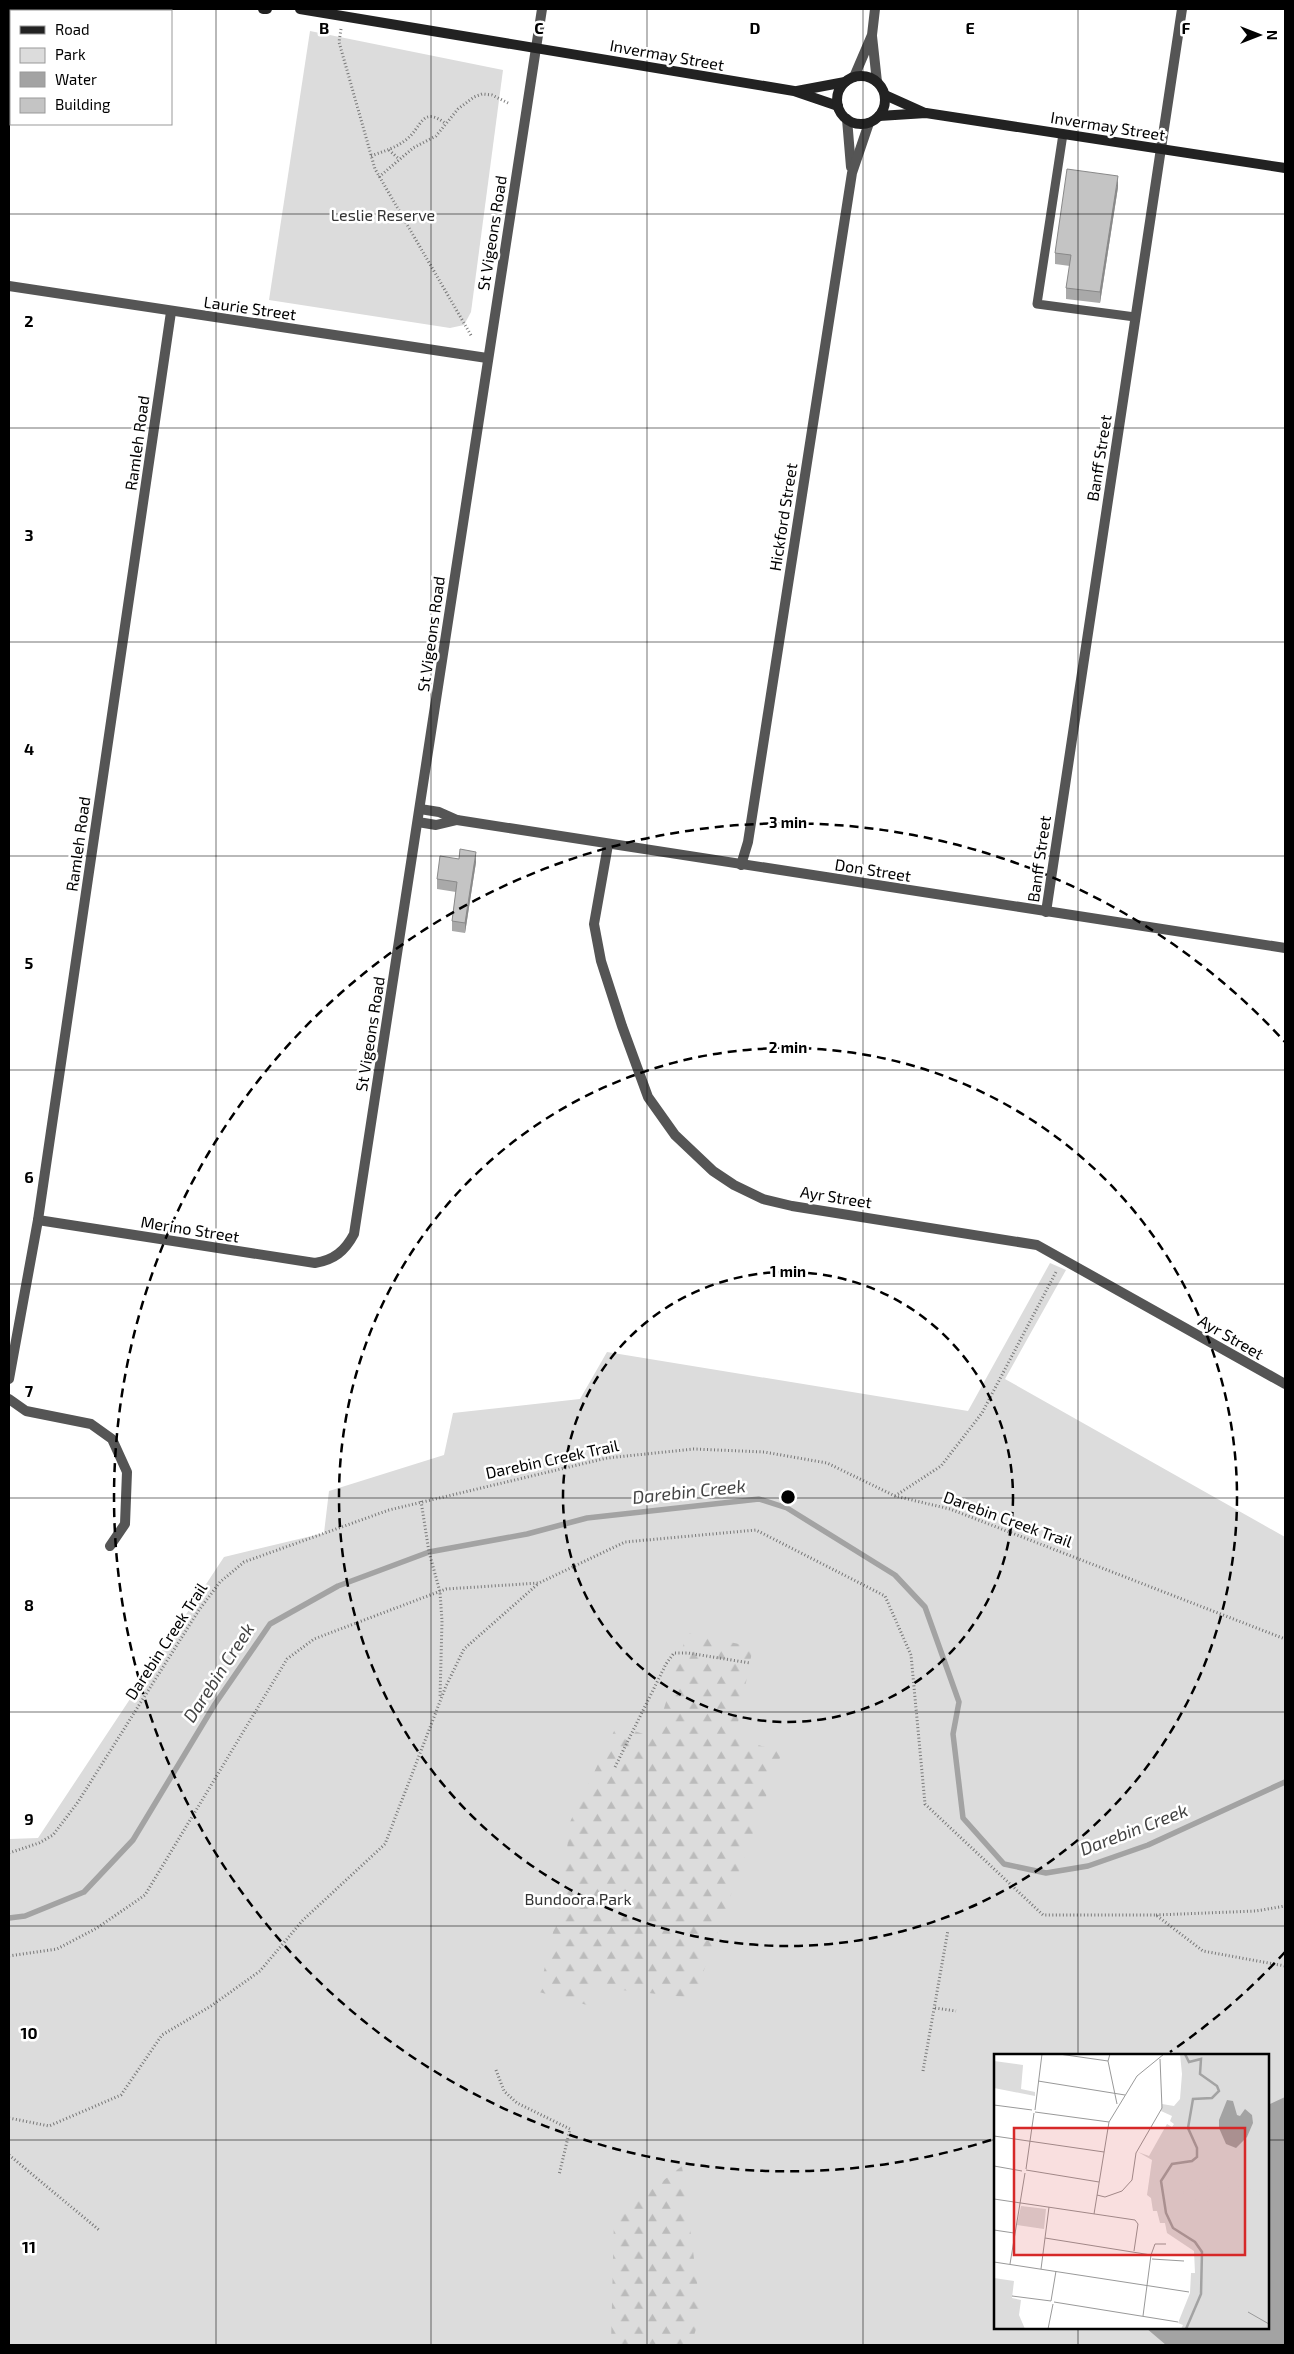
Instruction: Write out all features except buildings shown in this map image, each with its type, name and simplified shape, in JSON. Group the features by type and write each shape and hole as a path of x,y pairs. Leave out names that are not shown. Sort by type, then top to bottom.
{"street":[{"name":"Invermay Street","path":"300,9 794,91 838,106"},
{"name":"St Vigeons Road","path":"336,1257 348,1246 354,1234 542,9"},
{"path":"872,35 850,80 838,93 838,106 847,119 862,124 869,123 884,110 885,95 877,82 872,35 875,9"},
{"name":"Banff Street","path":"1046,912 1182,9"},
{"path":"850,80 862,76 877,82"},
{"name":"Invermay Street","path":"794,91 850,80"},
{"name":"Invermay Street","path":"885,95 926,114"},
{"name":"Invermay Street","path":"879,116 926,114 1285,168"},
{"name":"Hickford Street","path":"847,119 852,173"},
{"name":"Hickford Street","path":"741,865 749,833 852,173 869,123"},
{"name":"Laurie Street","path":"9,286 487,358"},
{"name":"Ramleh Road","path":"9,1379 38,1220 172,312"},
{"name":"Don Street","path":"420,809 449,815 457,820 608,845 1285,948"},
{"name":"Don Street","path":"418,822 436,825 457,820"},
{"name":"Ayr Street","path":"608,845 594,924 601,961 622,1026 648,1096 675,1135 690,1152 720,1175 764,1199 792,1206 1037,1245 1285,1384"},
{"name":"Merino Street","path":"38,1220 314,1263 336,1257"},
{"path":"9,1399 26,1411 91,1424 112,1439 126,1472 125,1524 110,1546"}],"lane":[{"path":"1063,134 1038,304 1135,317"}],"path":[{"path":"342,16 339,42 371,156 379,177 472,337"},
{"path":"379,177 413,148 436,136 458,109 474,97 482,94 492,95 508,103"},
{"path":"371,156 389,150 408,138 419,121 427,117 433,116 446,124"},
{"path":"389,150 399,159"},
{"path":"895,1496 941,1466 982,1413 1063,1258"},
{"name":"Darebin Creek Trail","path":"9,1853 39,1843 53,1835 78,1802 199,1610 220,1582 244,1562 389,1510 607,1458 694,1448 764,1452 827,1463 895,1496 950,1509 1285,1639"},
{"path":"422,1501 429,1552 440,1592 442,1621 440,1702"},
{"path":"9,2118 49,2126 121,2096 162,2035 211,2006 260,1971 303,1920 385,1844 440,1702 464,1649 539,1583 625,1542 756,1530 885,1596 911,1655 925,1804 1043,1915 1156,1915 1256,1911 1285,1906"},
{"path":"9,1956 57,1949 97,1928 145,1895 287,1658 314,1639 446,1589 539,1583"},
{"path":"615,1766 666,1664 674,1653 688,1653 750,1663"},
{"path":"1156,1915 1203,1951 1285,1966"},
{"path":"923,2071 948,1930"},
{"path":"935,2008 956,2012"},
{"path":"496,2070 504,2091 518,2103 570,2129 559,2175"},
{"path":"9,2155 99,2230"}],"green space":[{"name":"Leslie Reserve","path":"310,31 503,70 471,312 464,325 450,328 269,300"},
{"name":"Bundoora Park","path":"1050,1263 1066,1270 1005,1379 1285,1537 1285,2345 9,2345 9,1839 38,1838 224,1557 324,1533 329,1491 444,1455 453,1413 580,1399 607,1352 968,1411"},
{"path":"687,1633 753,1647 735,1738 782,1752 694,1998 594,1987 587,2005 539,1992 562,1894 570,1822 617,1725 655,1738"},
{"path":"682,2166 701,2313 691,2345 611,2345 614,2219"}],"water":[{"path":"1285,2097 1285,2345 1166,2345 1147,2329 1269,2329 1269,2105"}],"waterway":[{"name":"Darebin Creek","path":"9,1918 25,1916 84,1892 133,1840 215,1704 270,1624 338,1586 429,1552 527,1534 587,1518 759,1499 787,1508 895,1575 925,1607 959,1702 953,1734 963,1818 1004,1864 1046,1873 1088,1866 1148,1845 1285,1782"}]}
